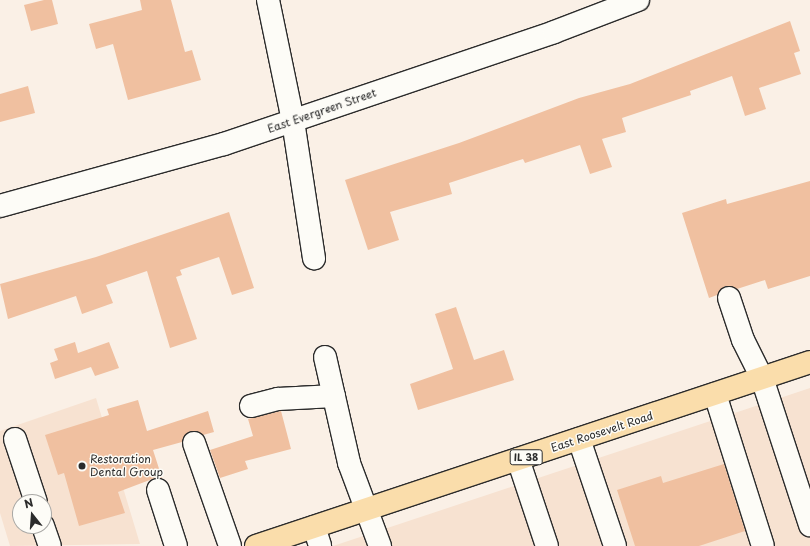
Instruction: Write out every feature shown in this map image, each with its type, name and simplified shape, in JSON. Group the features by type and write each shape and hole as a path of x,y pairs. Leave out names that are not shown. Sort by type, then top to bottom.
{"main road":[{"name":"East Roosevelt Road","path":"256,546 317,536 368,509 810,362"}],"street":[{"path":"268,0 293,121 314,258"},
{"name":"East Evergreen Street","path":"0,206 224,144 638,0"},
{"path":"729,298 743,340 762,378 810,525"},
{"path":"326,357 349,463 368,509 380,546"},
{"path":"715,394 763,546"},
{"path":"251,406 278,398 334,396"},
{"path":"15,439 33,494"},
{"path":"579,439 615,546"},
{"path":"194,443 230,546"},
{"path":"518,459 546,546"},
{"path":"158,490 176,546"},
{"path":"46,534 50,546"}],"shaded area":[{"path":"810,388 810,546 333,546"},
{"path":"96,398 140,544 10,546 0,513 0,431"}],"building":[{"path":"44,0 52,0 58,24 31,31 24,5"},
{"path":"140,0 171,0 185,52 192,50 201,80 128,100 113,44 96,49 89,24 142,10"},
{"path":"790,21 800,51 794,53 801,74 759,88 766,109 745,116 732,76 690,91 691,95 622,118 626,132 602,139 612,167 590,174 580,145 525,163 523,159 449,183 452,194 390,212 399,240 368,250 345,180 459,143 579,98 630,84"},
{"path":"28,86 35,113 0,122 0,94"},
{"path":"810,181 810,276 768,289 765,280 737,289 725,286 717,295 709,298 682,213 726,199 727,204"},
{"path":"229,212 254,288 232,295 219,257 180,270 182,275 176,277 197,339 170,348 147,271 106,285 113,303 82,314 76,296 8,319 0,284 96,257"},
{"path":"456,307 474,360 504,350 514,380 418,410 410,384 453,369 435,314"},
{"path":"75,342 78,353 109,342 119,368 95,376 91,367 55,379 50,363 58,360 54,349"},
{"path":"138,400 147,431 208,411 214,432 203,435 190,431 182,442 153,450 162,478 155,478 118,492 125,513 79,526 64,473 58,475 45,435 109,415 107,409"},
{"path":"281,411 291,449 245,461 248,469 220,478 210,450 253,436 248,419"},
{"path":"724,464 745,531 699,546 635,546 617,490 661,476 663,483"}],"place":[{"name":"Restoration Dental Group","path":"82,466"}]}
